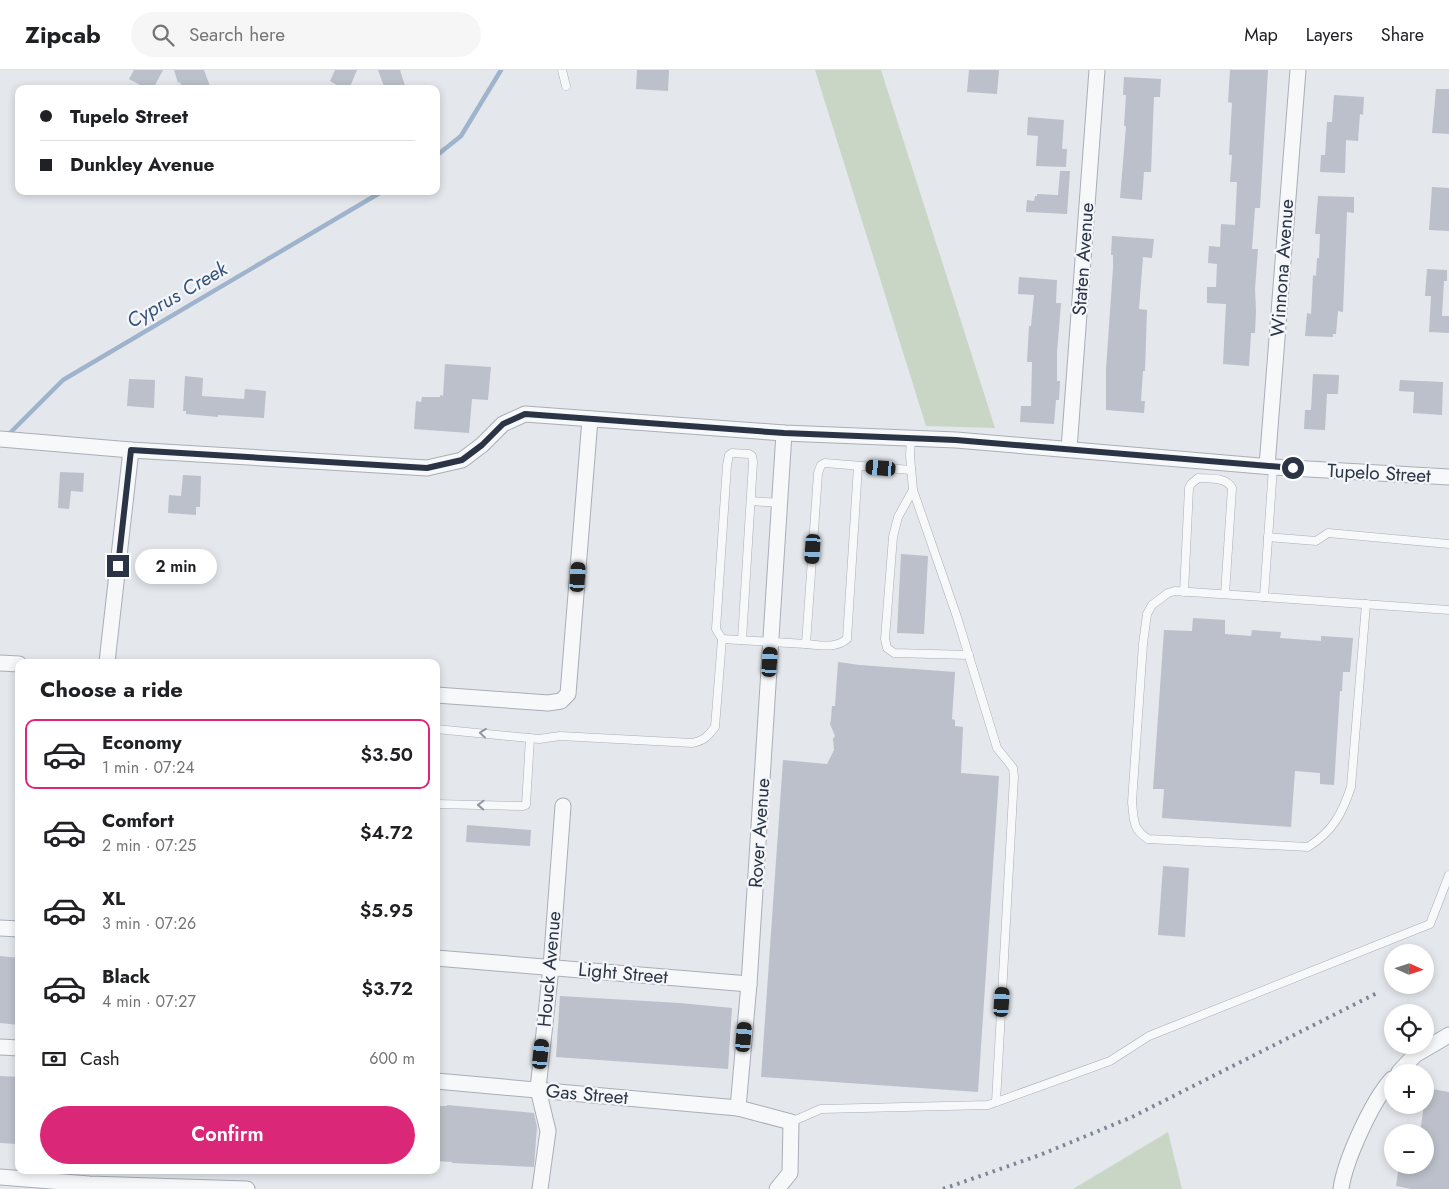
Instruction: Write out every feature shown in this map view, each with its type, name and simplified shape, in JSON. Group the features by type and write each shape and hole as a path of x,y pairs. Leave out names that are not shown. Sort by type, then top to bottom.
{"street":[{"name":"Staten Avenue","path":"1069,449 1097,70"},
{"name":"Winnona Avenue","path":"1270,466 1298,70"},
{"name":"Tupelo Street","path":"0,439 131,450 427,468 462,460 482,445 503,424 525,414 784,433 911,438 1270,466 1449,477"},
{"path":"440,695 554,703 561,701 568,694 590,419"},
{"name":"Rover Avenue","path":"738,1108 749,984 784,433"},
{"path":"106,659 131,450"},
{"path":"0,663 15,664"},
{"name":"Houck Avenue","path":"540,1189 548,1131 538,1089 551,967 562,806"},
{"path":"0,928 15,929"},
{"name":"Light Street","path":"440,958 749,984"},
{"path":"1407,1064 1415,1055 1449,1035"},
{"path":"0,1047 15,1048"},
{"name":"Gas Street","path":"440,1081 738,1108"},
{"path":"1341,1189 1343,1177 1367,1117 1384,1090"},
{"path":"738,1108 791,1122 790,1173 777,1189"},
{"path":"0,1178 247,1189"}],"lane":[{"path":"562,70 566,86"},
{"path":"911,438 913,490 957,617 997,748 1013,768 996,1102"},
{"path":"440,728 539,739 560,736 692,743 701,742 707,738 715,727 722,639 716,629 727,465 729,455 732,453 749,454 752,456 753,462 742,640"},
{"path":"806,644 818,473 821,465 825,463 911,470"},
{"path":"722,639 831,646 841,644 846,639 858,466"},
{"path":"1264,597 1270,466"},
{"path":"1184,592 1190,488 1191,484 1198,478 1225,480 1230,483 1232,488 1225,594"},
{"path":"913,490 898,517 894,537 885,638 887,648 894,653 969,655"},
{"path":"751,501 780,503"},
{"path":"1268,537 1316,541 1328,533 1449,544"},
{"path":"1366,604 1351,787 1344,807 1335,823 1319,840 1308,847 1148,838 1139,833 1135,827 1132,802 1143,644 1147,614 1152,605 1168,593 1175,591 1225,594 1264,597 1366,604 1449,610"},
{"path":"440,804 523,806 526,804 530,738"},
{"path":"791,1122 821,1109 988,1105 1110,1061 1149,1036 1430,924 1449,876"}],"green space":[{"path":"815,70 881,70 995,428 926,426"},
{"path":"1168,1132 1182,1189 1073,1189"}],"building":[{"path":"134,70 163,70 155,85 140,85 129,79"},
{"path":"174,70 204,70 210,85 181,85 180,82 178,83"},
{"path":"335,70 357,70 351,85 336,85 330,81"},
{"path":"378,70 400,70 405,85 384,85"},
{"path":"637,70 669,70 668,91 636,89"},
{"path":"969,70 999,70 997,94 967,92"},
{"path":"1230,70 1268,70 1260,208 1255,208 1252,249 1258,249 1255,289 1255,333 1251,333 1249,366 1223,364 1226,304 1207,303 1207,287 1216,287 1217,264 1208,263 1209,246 1220,247 1221,224 1235,225 1237,182 1230,182 1232,155 1229,155 1232,103 1228,102"},
{"path":"1124,77 1161,79 1160,97 1154,97 1151,172 1144,172 1142,200 1120,198 1126,126 1124,126 1126,95 1123,95"},
{"path":"1436,89 1449,89 1449,134 1432,133"},
{"path":"1334,95 1364,97 1363,115 1360,114 1358,141 1346,140 1345,173 1320,172 1321,155 1325,155 1327,122 1332,122"},
{"path":"1028,117 1064,120 1062,149 1067,149 1066,167 1036,166 1038,136 1027,135"},
{"path":"1060,171 1070,171 1067,214 1026,212 1027,200 1034,201 1037,194 1058,195"},
{"path":"1432,187 1449,188 1449,231 1429,230"},
{"path":"1318,196 1354,197 1354,213 1347,212 1343,312 1338,311 1336,334 1333,334 1333,337 1305,336 1307,313 1311,314 1313,275 1316,276 1317,258 1319,258 1320,234 1315,234"},
{"path":"1112,236 1154,239 1152,258 1143,257 1139,309 1147,310 1145,371 1143,371 1141,401 1145,401 1144,413 1106,410 1106,369 1113,268 1113,255 1111,255"},
{"path":"1427,269 1447,270 1447,281 1444,281 1442,316 1449,316 1449,333 1429,332 1431,296 1425,296"},
{"path":"1019,277 1057,280 1056,303 1061,303 1057,353 1057,381 1060,381 1059,400 1056,400 1054,424 1020,422 1021,406 1031,406 1032,362 1027,362 1029,326 1031,326 1034,295 1018,294"},
{"path":"445,364 491,367 488,400 472,399 469,433 414,429 416,401 421,402 422,397 443,396"},
{"path":"1313,374 1339,375 1338,394 1327,394 1325,430 1304,429 1305,410 1311,410"},
{"path":"185,376 203,378 202,396 244,399 245,389 266,391 264,418 186,414 186,411 183,411"},
{"path":"129,379 155,380 154,408 127,406"},
{"path":"1400,380 1443,382 1442,415 1413,413 1414,392 1399,391"},
{"path":"60,472 84,473 83,492 71,491 69,509 58,508"},
{"path":"183,475 201,476 200,507 196,507 196,515 168,513 169,495 181,496"},
{"path":"901,554 928,556 924,634 897,633"},
{"path":"1193,618 1225,620 1225,634 1251,636 1252,630 1281,632 1280,638 1321,641 1321,636 1353,638 1350,672 1343,672 1342,691 1340,691 1334,785 1320,784 1320,773 1295,771 1291,827 1162,818 1164,789 1153,789 1164,630 1192,631"},
{"path":"838,662 955,672 952,719 955,720 955,726 963,727 961,773 999,776 978,1092 761,1077 783,760 827,764 834,750 833,739 835,736 830,724 832,706 835,706"},
{"path":"467,825 531,830 530,846 466,842"},
{"path":"1163,866 1189,868 1185,937 1158,935"},
{"path":"0,956 15,958 15,1025 0,1023"},
{"path":"560,996 732,1008 728,1069 556,1057"},
{"path":"0,1076 15,1077 15,1144 0,1143"},
{"path":"1434,1089 1449,1092 1449,1189 1411,1189 1396,1186 1398,1174 1434,1174 1434,1124 1421,1124 1423,1114 1434,1114"},
{"path":"440,1106 534,1113 537,1127 534,1167 440,1161"}],"waterway":[{"name":"Cyprus Creek","path":"440,153 461,136 501,70"},
{"name":"Cyprus Creek","path":"7,436 63,380 376,195"}],"railway":[{"path":"943,1189 1040,1155 1132,1117 1379,992"}],"route":[{"path":"118,566 131,450 427,468 462,460 482,445 503,424 525,414 784,433 956,440 1293,468"}]}
